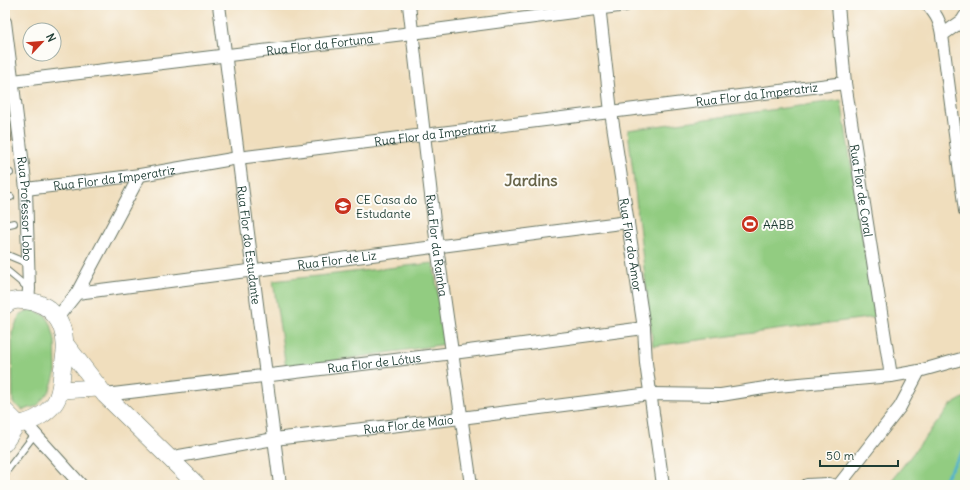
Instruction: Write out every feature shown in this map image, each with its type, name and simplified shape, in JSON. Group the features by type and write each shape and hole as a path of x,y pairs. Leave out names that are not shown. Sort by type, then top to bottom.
{"main road":[{"path":"5,412 26,427 54,404 60,390 66,345 62,329 51,309 41,304 16,299"},
{"path":"66,345 102,391 168,458 197,485"},
{"path":"60,390 102,391"}],"street":[{"name":"Rua Flor do Estudante","path":"219,5 280,485"},
{"name":"Rua Flor da Rainha","path":"409,5 437,247 471,485"},
{"name":"Rua Flor da Fortuna","path":"13,81 412,33 599,7 626,5"},
{"name":"Rua Flor de Coral","path":"838,5 845,83 891,376"},
{"path":"928,5 936,14 942,35 965,211"},
{"name":"Rua Flor do Amor","path":"599,7 611,112 644,328 650,394 662,485"},
{"path":"942,35 962,21 965,16"},
{"name":"Rua Professor Lobo","path":"5,22 26,189 28,264 16,299"},
{"name":"Rua Flor da Imperatriz","path":"26,189 140,175 238,158 845,83"},
{"path":"57,318 77,293 140,175"},
{"name":"Rua Flor de Liz","path":"77,293 628,222"},
{"name":"Rua Flor de Lótus","path":"102,391 266,376 644,328"},
{"name":"Rua Flor de Maio","path":"168,458 274,439 461,418 650,394 721,395 777,386 891,376 918,371 965,358"},
{"path":"839,485 900,407 918,371"},
{"path":"5,444 26,427 81,485"},
{"path":"807,485 833,485"}],"lane":[{"path":"5,225 14,223"},
{"path":"5,254 28,264"},
{"path":"5,269 16,299"},
{"path":"5,473 26,427"}],"green space":[{"name":"AABB","path":"841,100 875,317 653,346 628,130"},
{"path":"433,263 446,344 286,368 273,281"},
{"path":"32,309 46,316 51,324 55,340 56,371 50,390 37,406 23,410 13,403 12,333 20,314"},
{"path":"965,397 965,473 954,485 888,485 951,405"}],"building":[{"path":"5,117 9,117 12,141 5,142"}],"waterway":[{"path":"940,485 965,449"}],"place":[{"name":"CE Casa do Estudante","path":"343,206"},
{"name":"AABB","path":"750,224"}],"district":[{"name":"Jardins","path":"531,180"}]}
